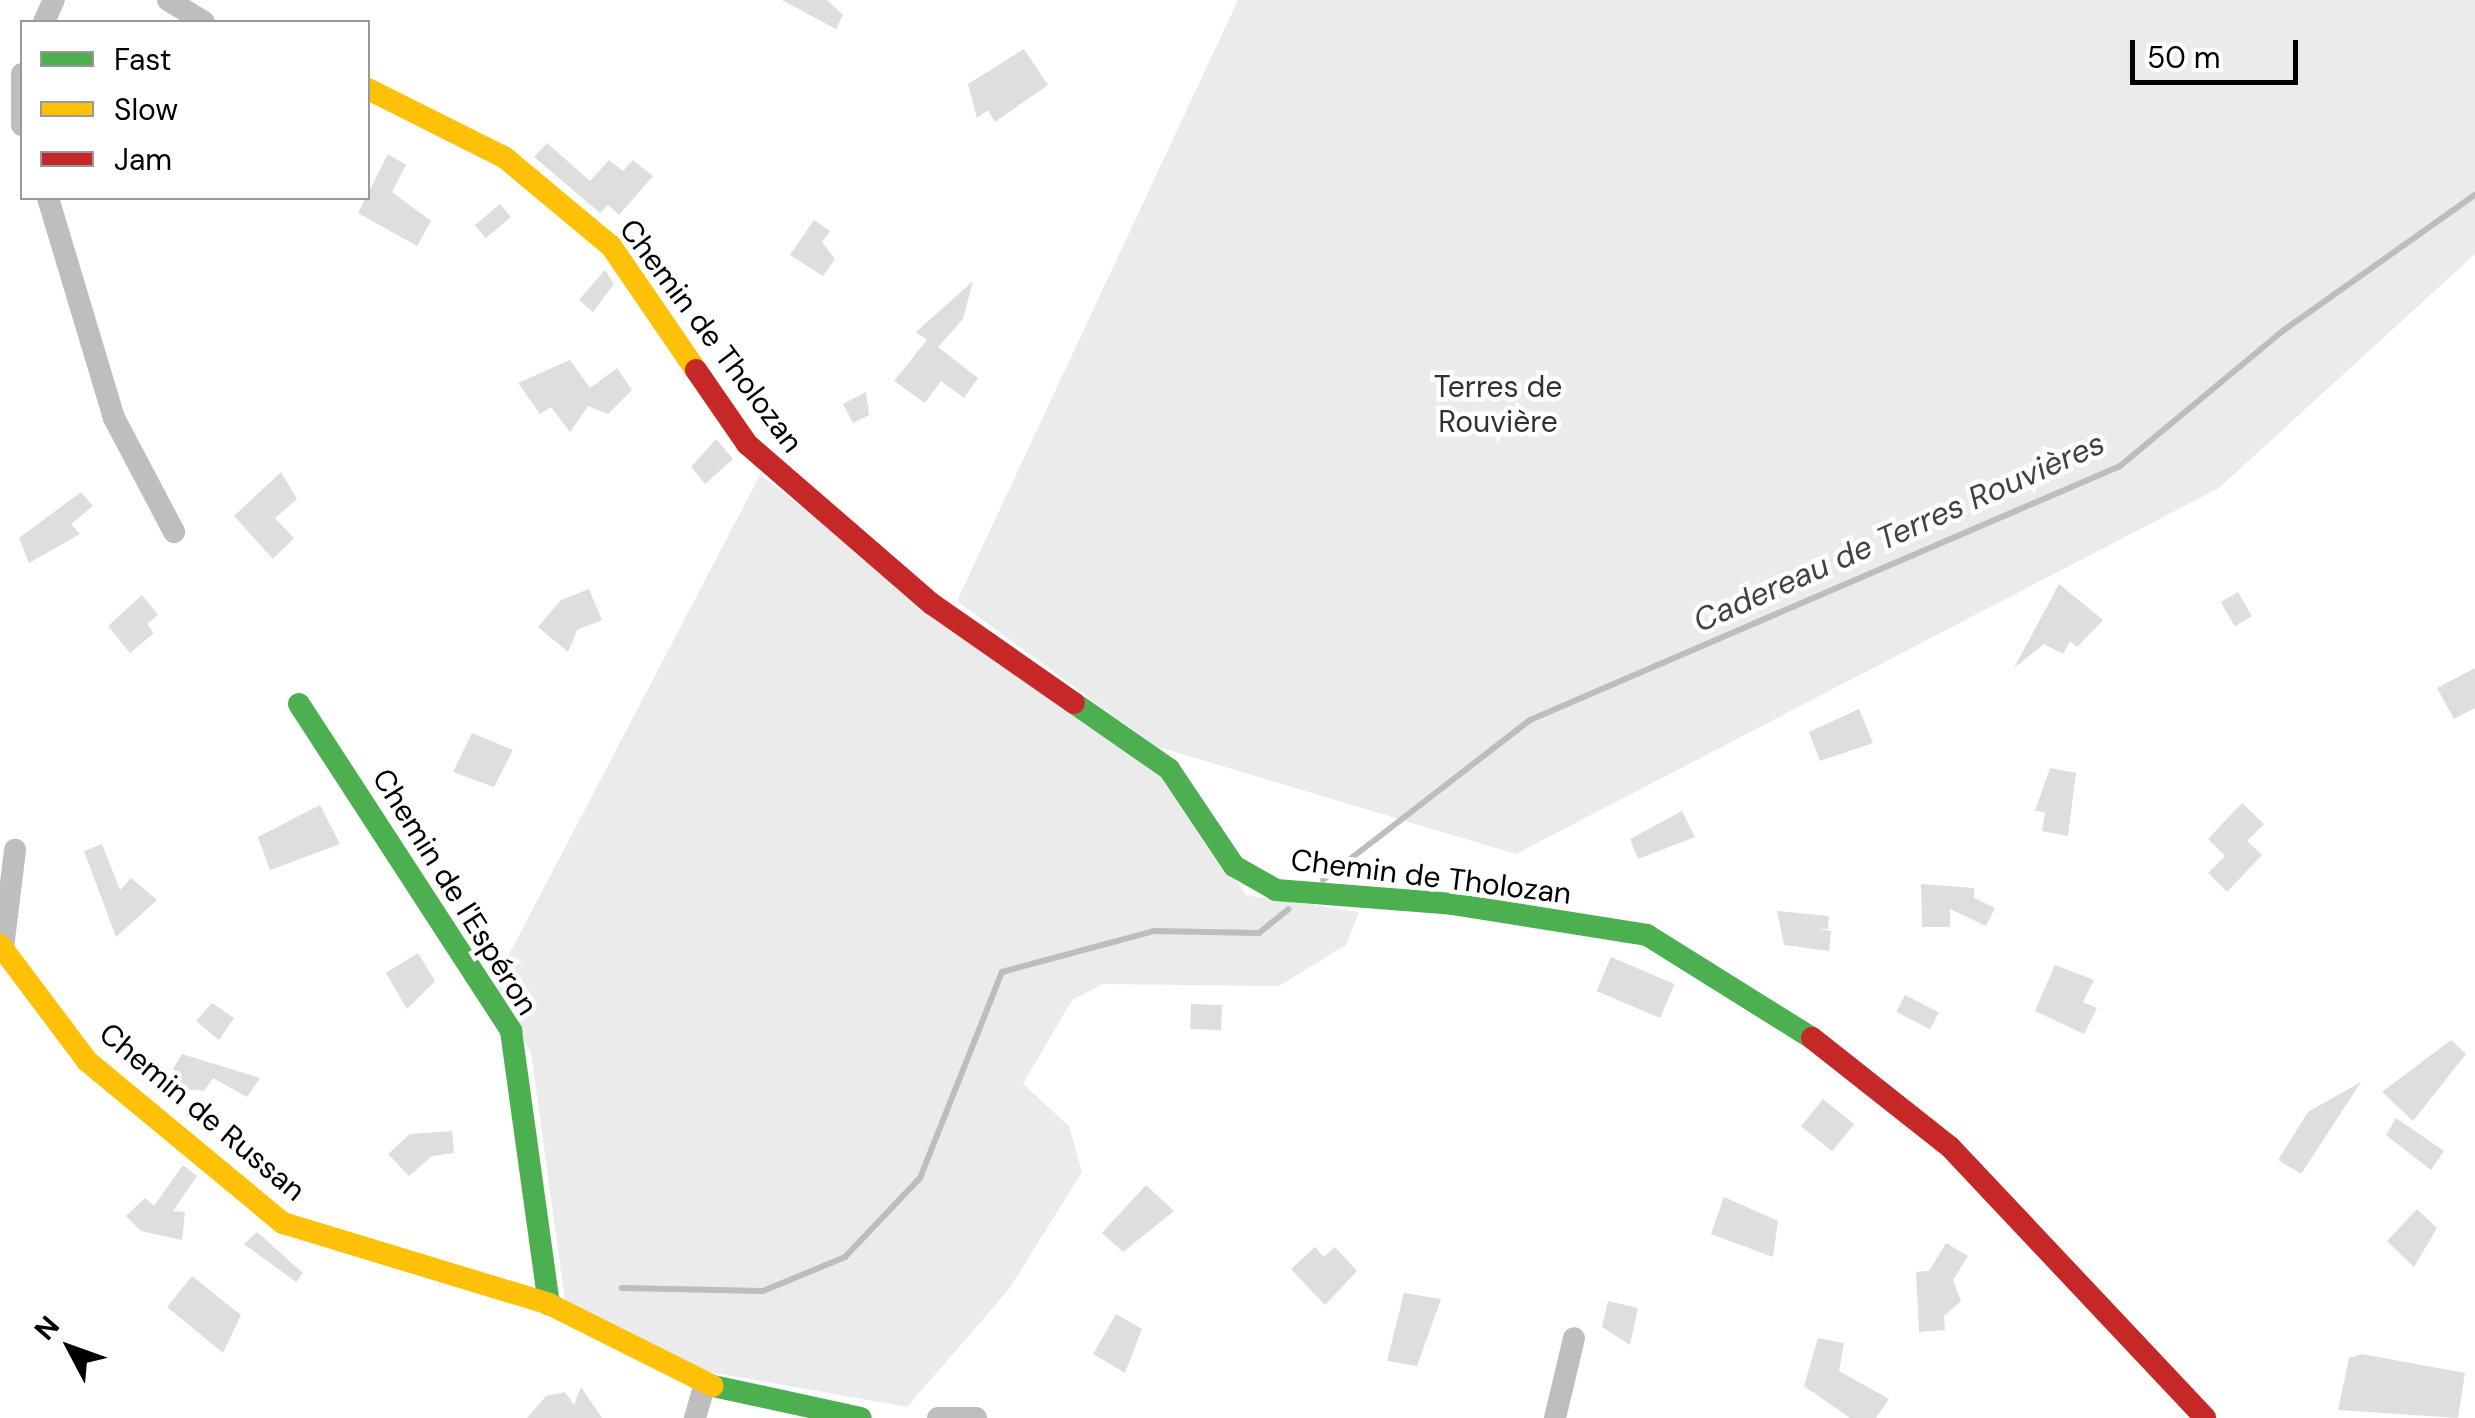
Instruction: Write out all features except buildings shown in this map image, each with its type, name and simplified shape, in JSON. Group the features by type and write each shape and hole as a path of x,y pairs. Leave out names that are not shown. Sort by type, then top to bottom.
{"street":[{"path":"168,0 201,20"},
{"name":"Chemin de Tholozan","path":"370,90 504,157 611,246 747,444 932,604 1169,769 1234,866 1276,890 1452,904 1647,935 1798,1028 1950,1147 2205,1418"},
{"path":"49,200 81,293 114,418 174,532"},
{"name":"Chemin de l'Espéron","path":"299,704 511,1031 549,1304"},
{"path":"2,947 15,850"},
{"name":"Chemin de Russan","path":"2,947 86,1060 283,1222 549,1304 705,1384 861,1418"},
{"path":"1556,1418 1574,1338"},
{"path":"695,1418 705,1384"},
{"path":"938,1418 976,1418"}],"green space":[{"name":"Terres de Rouvière","path":"1238,0 2475,0 2475,254 2219,488 1516,854 1155,746 957,601"},
{"path":"760,475 1172,786 1246,895 1359,912 1346,945 1279,986 1103,984 1072,1000 1023,1084 1069,1126 1082,1172 1010,1288 907,1407 699,1370 565,1301 531,1053 493,985"}],"waterway":[{"name":"Cadereau de Terres Rouvières","path":"1323,880 1530,720 2120,466 2284,330 2475,195"},
{"name":"Cadereau de Terres Rouvières","path":"622,1288 763,1291 845,1257 920,1178 1002,972 1154,931 1259,933 1289,909"}],"traffic: fast":[{"path":"1074,703 1169,769 1234,866 1276,890 1452,904 1647,935 1812,1038"},
{"path":"299,704 511,1031 549,1304"},
{"path":"713,1386 861,1418"}],"traffic: slow":[{"path":"370,90 504,157 611,246 696,370"},
{"path":"0,945 87,1061 283,1223 549,1304 713,1386"}],"traffic: jam":[{"path":"696,370 747,444 932,604 1074,703"},
{"path":"1812,1038 1950,1147 2205,1418"}]}
